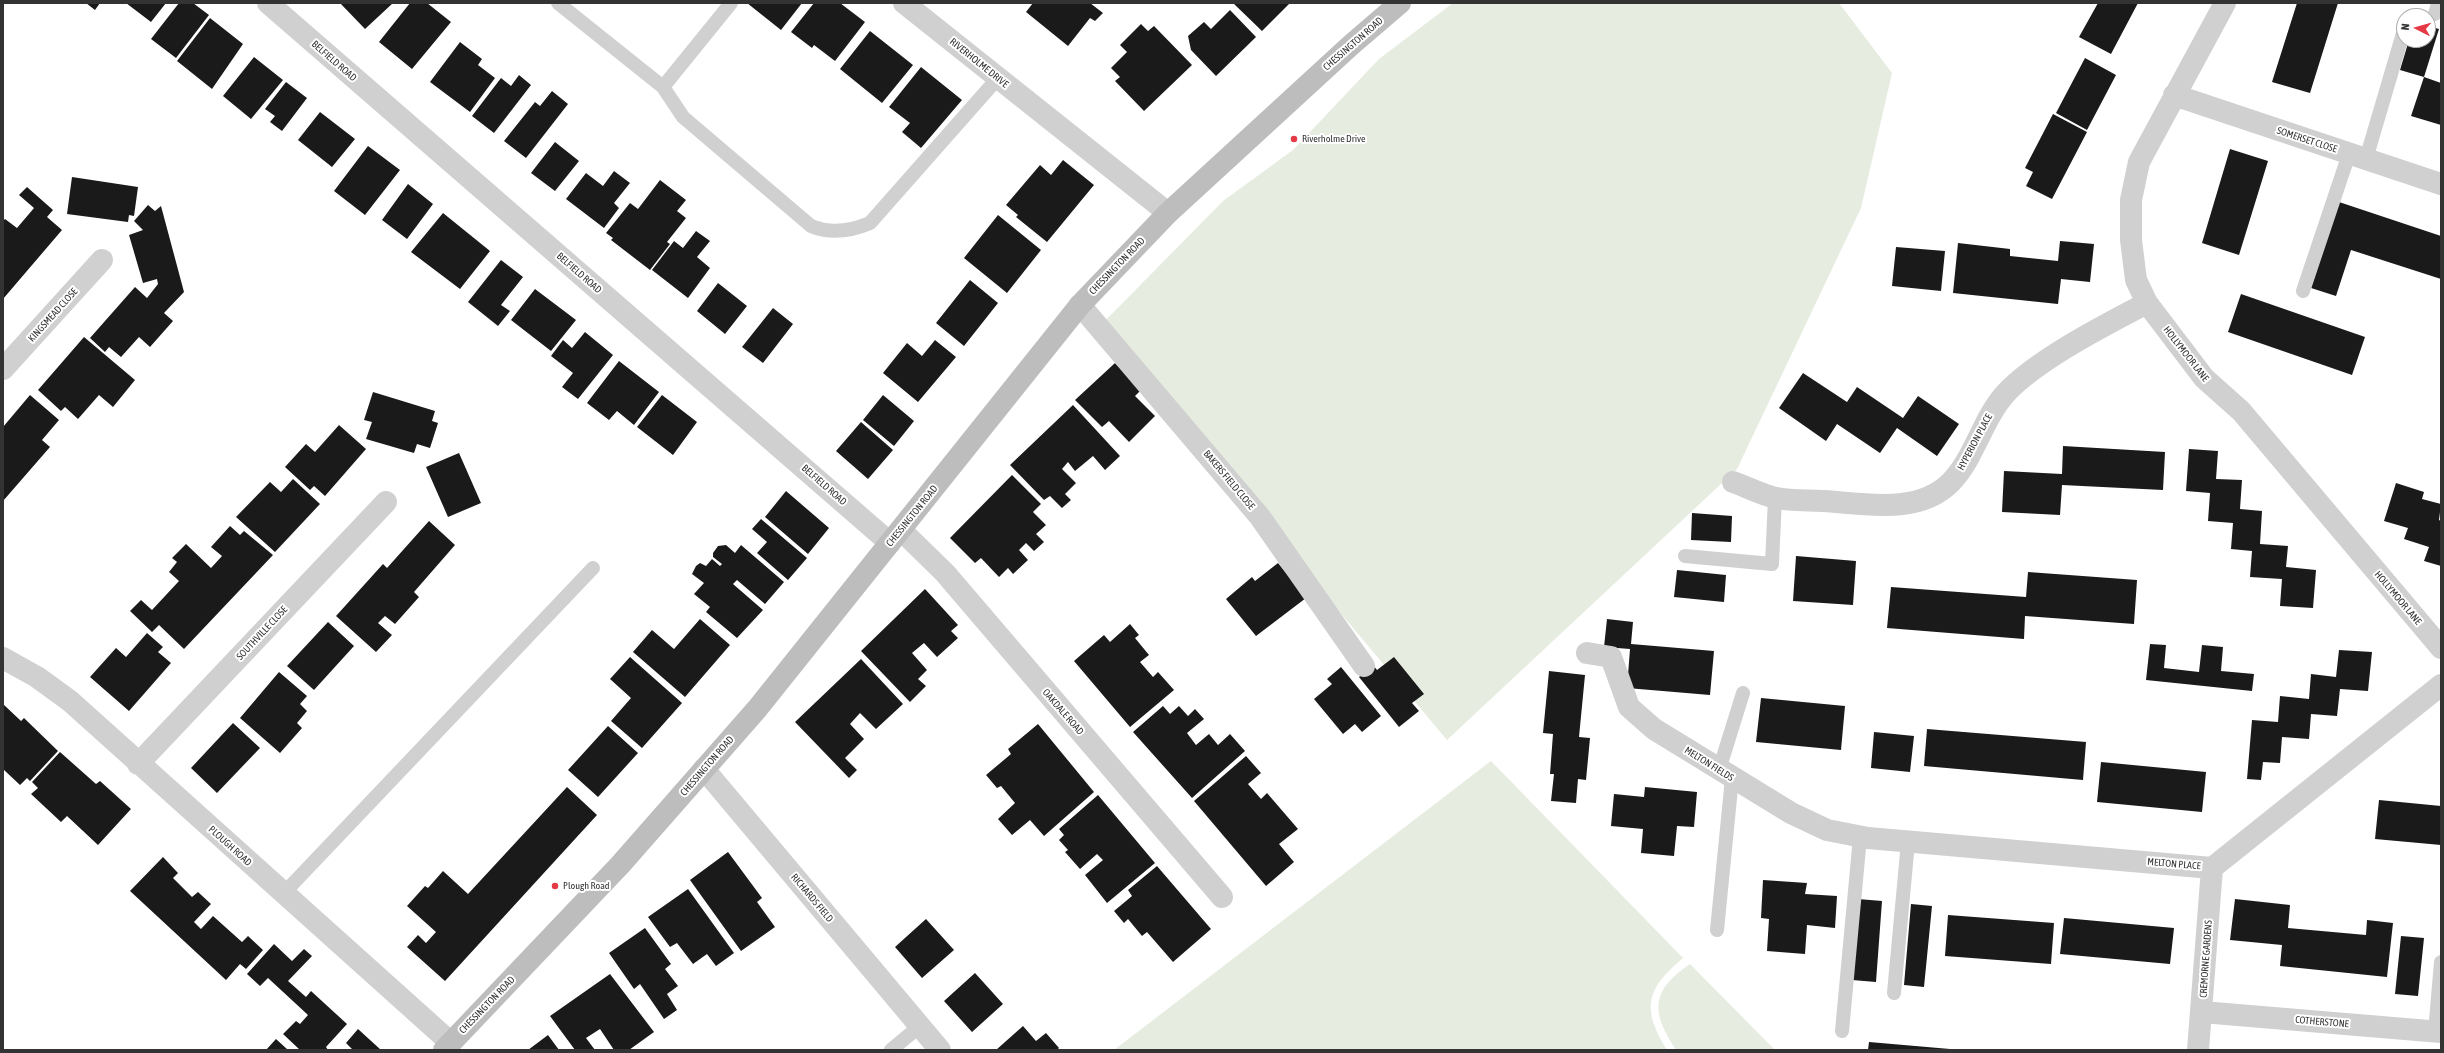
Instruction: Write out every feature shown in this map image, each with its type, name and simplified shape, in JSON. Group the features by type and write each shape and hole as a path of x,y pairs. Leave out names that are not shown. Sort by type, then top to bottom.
{"main road":[{"name":"CHESSINGTON ROAD","path":"447,1047 620,865 757,709 1080,305 1168,213 1345,50 1400,3"}],"street":[{"name":"BELFIELD ROAD","path":"268,3 896,536"},
{"name":"RIVERHOLME DRIVE","path":"904,3 1168,213"},
{"name":"HOLLYMOOR LANE","path":"2225,3 2139,162 2131,200 2131,240 2136,280 2147,303 2204,378 2241,411 2441,648"},
{"name":"SOMERSET CLOSE","path":"2174,96 2441,184"},
{"name":"KINGSMEAD CLOSE","path":"3,369 102,260"},
{"name":"HYPERION PLACE","path":"1733,482 1775,498 1899,504 1918,501 1950,483 1960,471 1989,414 2005,394 2030,372 2109,323 2147,303"},
{"name":"BAKERS FIELD CLOSE","path":"1080,305 1260,517 1364,666"},
{"name":"SOUTHVILLE CLOSE","path":"138,764 386,502"},
{"name":"OAKDALE ROAD","path":"896,536 945,573 1222,898"},
{"name":"MELTON FIELDS","path":"1586,653 1611,657 1629,707 1654,729 1725,774 1791,813 1827,830 1864,838"},
{"name":"PLOUGH ROAD","path":"3,658 37,677 70,701 138,764 284,893 447,1047"},
{"name":"MELTON PLACE","path":"1864,838 2212,868 2441,685"},
{"name":"RICHARDS FIELD","path":"704,769 940,1050"},
{"name":"CREMORNE GARDENS","path":"2198,1050 2212,868"},
{"name":"COTHERSTONE","path":"2202,1012 2438,1032"}],"lane":[{"path":"558,3 663,87 683,118 811,226 822,230 848,230 870,223 998,78"},
{"path":"663,87 731,3"},
{"path":"2303,291 2357,156 2397,48"},
{"path":"1685,556 1772,564 1775,498"},
{"path":"284,893 593,568"},
{"path":"1717,930 1725,774 1743,693"},
{"path":"1842,1031 1864,838"},
{"path":"1894,993 1908,842"},
{"path":"2438,1032 2441,962"},
{"path":"891,1050 920,1026"}],"shaded area":[{"path":"1453,3 1839,3 1892,73 1861,208 1737,469 1447,740 1100,326 1223,201 1293,150 1379,59"},
{"path":"1491,761 1683,958 1661,980 1651,1000 1653,1022 1667,1050 1114,1050"},
{"path":"1690,964 1775,1050 1676,1050 1662,1024 1659,1013 1659,1003 1661,993 1667,983"}],"building":[{"path":"86,3 100,3 95,10"},
{"path":"126,3 166,3 151,22"},
{"path":"179,3 193,3 209,15 176,58 151,39"},
{"path":"340,3 393,3 365,29"},
{"path":"410,3 427,3 451,22 412,69 379,42"},
{"path":"747,3 802,3 781,30"},
{"path":"814,3 840,3 865,22 835,61 814,45 812,48 791,32"},
{"path":"1033,3 1090,3 1103,13 1095,21 1090,18 1068,46 1026,12"},
{"path":"1233,3 1290,3 1262,31"},
{"path":"2098,3 2138,3 2111,54 2079,37"},
{"path":"2297,3 2338,3 2310,93 2272,82"},
{"path":"1230,10 1256,37 1216,76 1191,50 1188,36 1204,22 1211,29"},
{"path":"210,18 243,44 212,89 177,61"},
{"path":"1141,24 1148,31 1154,26 1192,65 1144,111 1115,81 1120,77 1111,68 1127,52 1120,45"},
{"path":"2436,28 2439,29 2436,39"},
{"path":"870,31 913,65 882,103 840,69"},
{"path":"460,42 482,59 478,65 495,78 470,112 430,82"},
{"path":"2407,48 2433,48 2424,77 2400,70"},
{"path":"254,57 283,80 251,119 223,96"},
{"path":"2085,58 2116,75 2087,130 2056,113"},
{"path":"921,67 962,100 921,148 902,132 910,123 889,107"},
{"path":"519,75 531,85 494,133 472,116 501,78 511,86"},
{"path":"2424,77 2441,83 2441,125 2411,116"},
{"path":"286,82 307,98 282,131 270,122 275,116 265,109"},
{"path":"552,91 568,104 526,158 504,141 535,102 540,106"},
{"path":"320,112 355,139 332,167 298,140"},
{"path":"2053,114 2087,132 2052,199 2026,186 2033,172 2025,168"},
{"path":"555,142 579,161 555,191 531,173"},
{"path":"368,146 400,170 365,215 334,191"},
{"path":"2230,149 2268,161 2239,255 2202,243"},
{"path":"1063,160 1094,185 1047,242 1016,217 1018,215 1006,205 1040,165 1051,175"},
{"path":"614,171 630,183 614,203 619,208 604,228 566,199 586,173 603,186"},
{"path":"72,177 138,187 134,216 129,215 128,222 67,214"},
{"path":"660,180 686,200 677,211 686,218 667,242 670,244 650,270 611,240 613,238 606,233 630,203 638,209"},
{"path":"408,184 433,204 407,239 382,220"},
{"path":"27,187 53,210 47,217 62,230 3,299 3,221 5,219 17,228 34,208 19,195"},
{"path":"2339,202 2441,236 2441,279 2351,250 2336,296 2311,288"},
{"path":"148,205 155,211 161,206 184,292 164,313 173,321 150,347 139,337 121,357 109,347 105,352 90,338 135,287 147,298 158,284 157,279 143,283 129,235 143,230 134,221"},
{"path":"443,213 490,251 460,289 411,252"},
{"path":"998,215 1041,250 1007,293 964,258"},
{"path":"696,231 710,241 697,257 710,268 688,298 652,270 674,241 683,248"},
{"path":"2060,241 2094,244 2090,282 2061,279 2058,304 1953,293 1958,243 2010,249 2010,256 2058,261"},
{"path":"1896,247 1945,251 1941,291 1892,286"},
{"path":"501,260 523,277 501,305 510,311 498,326 468,302"},
{"path":"970,280 998,303 964,346 936,323"},
{"path":"718,283 747,306 725,334 697,311"},
{"path":"535,289 576,320 551,351 511,320"},
{"path":"2241,294 2365,337 2352,375 2228,332"},
{"path":"773,308 793,324 763,363 742,347"},
{"path":"585,332 613,355 578,399 562,387 573,373 551,356 563,340 572,348"},
{"path":"84,337 135,380 113,407 99,395 78,419 65,407 61,411 38,390"},
{"path":"935,340 956,357 918,402 883,373 907,343 922,356"},
{"path":"619,361 659,392 634,425 617,411 609,420 587,403"},
{"path":"1115,363 1141,390 1135,396 1155,416 1129,442 1109,421 1102,427 1075,400"},
{"path":"1803,373 1847,402 1857,387 1903,418 1918,396 1959,424 1937,456 1897,428 1880,453 1837,424 1826,441 1779,408"},
{"path":"373,392 435,411 432,421 438,423 430,448 417,444 414,453 366,439 372,422 364,420"},
{"path":"30,395 59,420 42,440 50,447 3,501 3,427"},
{"path":"662,395 697,422 673,455 637,427"},
{"path":"883,395 914,421 894,446 863,420"},
{"path":"1073,405 1120,456 1105,470 1093,456 1075,471 1068,462 1062,469 1076,483 1065,494 1071,500 1062,508 1050,496 1044,500 1010,465"},
{"path":"861,422 893,450 868,479 836,451"},
{"path":"339,425 366,449 325,496 314,486 310,490 285,467 306,444 315,452"},
{"path":"2063,446 2165,452 2163,490 2062,485 2060,515 2002,512 2004,471 2062,474"},
{"path":"2189,449 2218,451 2216,479 2242,480 2240,509 2262,511 2260,544 2288,546 2286,567 2316,570 2313,608 2280,606 2282,579 2250,577 2252,551 2231,549 2233,523 2208,521 2210,493 2186,491"},
{"path":"459,453 481,503 448,517 426,467"},
{"path":"1012,475 1041,504 1033,512 1046,525 1036,534 1044,542 1034,551 1026,543 1019,550 1028,560 1013,574 1008,568 999,577 981,558 975,563 950,538"},
{"path":"293,479 320,504 275,552 236,517 270,482 281,492"},
{"path":"2396,483 2424,492 2422,499 2441,504 2439,520 2441,521 2441,566 2424,561 2429,547 2404,539 2408,528 2384,521"},
{"path":"786,491 829,528 808,554 765,517"},
{"path":"1692,513 1732,516 1731,542 1691,540"},
{"path":"761,519 807,558 788,580 757,553 767,542 752,529"},
{"path":"429,521 455,545 414,592 419,597 395,624 385,616 378,623 392,635 376,652 336,616 383,564 387,568"},
{"path":"230,526 240,535 244,531 273,555 184,649 159,625 152,632 130,611 141,600 152,610 179,581 169,572 177,562 172,558 186,544 211,568 222,556 211,547"},
{"path":"726,545 735,553 741,545 784,582 765,604 737,580 733,584 763,610 737,638 706,612 710,607 694,594 704,583 692,574 696,566 700,563 706,566 712,559 720,566 722,564 713,557 713,553 718,546"},
{"path":"1796,556 1856,561 1853,605 1793,601"},
{"path":"1278,563 1306,598 1256,636 1226,599 1252,577 1255,581"},
{"path":"1677,570 1726,575 1724,602 1674,597"},
{"path":"2028,572 2137,580 2134,624 2025,616 2024,639 1887,628 1891,587 2026,597"},
{"path":"925,589 958,625 951,631 958,638 937,657 924,643 912,653 927,670 918,679 926,686 910,702 861,651"},
{"path":"700,619 730,645 685,697 633,652 652,630 674,649"},
{"path":"1607,619 1633,622 1631,644 1714,651 1710,695 1627,688 1630,649 1604,647"},
{"path":"328,622 354,646 314,690 287,666"},
{"path":"1130,624 1139,635 1135,638 1149,655 1140,662 1153,677 1158,672 1174,690 1130,727 1074,661 1104,635 1110,642"},
{"path":"147,633 163,647 158,652 171,663 129,711 90,677 116,648 126,657"},
{"path":"2150,644 2166,645 2164,668 2199,672 2202,645 2223,647 2221,671 2254,674 2252,691 2146,680"},
{"path":"2339,650 2372,652 2368,691 2340,689 2337,716 2311,714 2309,739 2282,737 2280,763 2263,762 2261,780 2247,779 2252,720 2278,722 2280,696 2309,699 2311,674 2336,677"},
{"path":"630,657 682,703 642,748 611,721 631,698 610,679"},
{"path":"1394,657 1424,694 1412,703 1419,711 1399,727 1359,677 1373,665 1377,670"},
{"path":"861,659 903,704 876,729 860,713 850,724 864,739 845,758 857,770 849,778 795,722"},
{"path":"1341,667 1381,716 1362,732 1355,724 1343,734 1314,699 1332,684 1327,679"},
{"path":"1549,671 1585,675 1579,737 1590,738 1586,780 1578,779 1576,803 1551,801 1554,774 1550,774 1553,734 1543,733"},
{"path":"279,672 307,696 300,704 307,711 297,723 302,728 280,753 240,718"},
{"path":"1761,698 1845,706 1841,750 1756,742"},
{"path":"3,704 21,721 24,718 58,751 30,781 27,778 20,785 3,769"},
{"path":"1163,706 1170,714 1179,706 1188,716 1195,709 1204,719 1187,733 1196,745 1209,734 1218,745 1230,734 1245,751 1192,798 1133,732"},
{"path":"233,723 260,748 217,793 191,768"},
{"path":"1038,724 1094,792 1044,836 1030,820 1012,835 998,819 1015,803 1001,786 997,788 986,775 1011,754 1008,749"},
{"path":"608,726 638,753 598,797 568,770"},
{"path":"1927,729 2086,742 2083,780 1924,766"},
{"path":"1874,732 1914,736 1910,772 1871,768"},
{"path":"60,752 96,784 100,781 131,809 98,845 67,816 61,822 31,794 38,788 32,782"},
{"path":"1246,756 1261,773 1248,784 1261,799 1267,793 1298,829 1279,844 1294,862 1266,886 1194,801"},
{"path":"2101,762 2206,772 2202,812 2097,802"},
{"path":"567,787 597,815 445,981 407,947 418,935 426,943 436,932 407,906 425,886 428,888 443,871 468,894"},
{"path":"1645,787 1697,792 1694,827 1677,826 1674,856 1641,853 1643,829 1611,826 1614,794 1644,797"},
{"path":"1098,795 1155,863 1107,903 1085,875 1103,860 1097,854 1080,869 1065,852 1068,850 1059,840 1064,835 1059,829"},
{"path":"2379,800 2441,806 2441,845 2375,839"},
{"path":"728,852 762,898 757,902 775,927 741,951 690,880"},
{"path":"163,857 178,873 173,878 192,897 198,892 211,904 194,922 201,929 213,916 242,942 248,936 263,950 246,969 240,964 226,980 130,891"},
{"path":"1157,866 1211,929 1173,962 1147,932 1142,936 1128,919 1124,923 1114,911 1132,896 1128,890"},
{"path":"1763,880 1807,883 1805,894 1837,896 1835,928 1807,925 1805,954 1767,951 1769,919 1761,918"},
{"path":"688,889 734,953 716,966 707,954 693,964 677,943 670,947 648,917"},
{"path":"1858,899 1882,901 1876,982 1852,980"},
{"path":"2235,899 2290,905 2288,928 2366,935 2367,920 2393,923 2387,977 2280,966 2282,945 2230,940"},
{"path":"1911,904 1932,906 1924,987 1904,985"},
{"path":"1948,915 2054,923 2051,964 1945,956"},
{"path":"2064,918 2174,928 2170,964 2060,954"},
{"path":"926,919 954,950 922,978 895,947"},
{"path":"645,928 671,964 665,969 678,986 667,994 677,1010 664,1019 640,984 634,989 609,953"},
{"path":"2401,936 2424,938 2418,996 2395,994"},
{"path":"274,944 292,961 304,949 312,956 288,981 306,997 311,991 347,1024 326,1047 328,1050 300,1050 283,1034 296,1021 300,1024 308,1015 268,978 260,986 247,974"},
{"path":"975,973 1003,1004 972,1032 944,1001"},
{"path":"610,974 654,1032 629,1050 614,1050 600,1029 586,1038 595,1050 575,1050 550,1016"},
{"path":"1023,1026 1036,1041 1046,1033 1059,1048 1057,1050 996,1050"},
{"path":"358,1029 381,1050 353,1050 346,1043"},
{"path":"548,1035 559,1050 528,1050"},
{"path":"276,1039 288,1050 266,1050"},
{"path":"1869,1042 1950,1049 1950,1050 1868,1050"}],"place":[{"name":"Riverholme Drive","path":"1294,139"},
{"name":"Plough Road","path":"555,886"}]}
